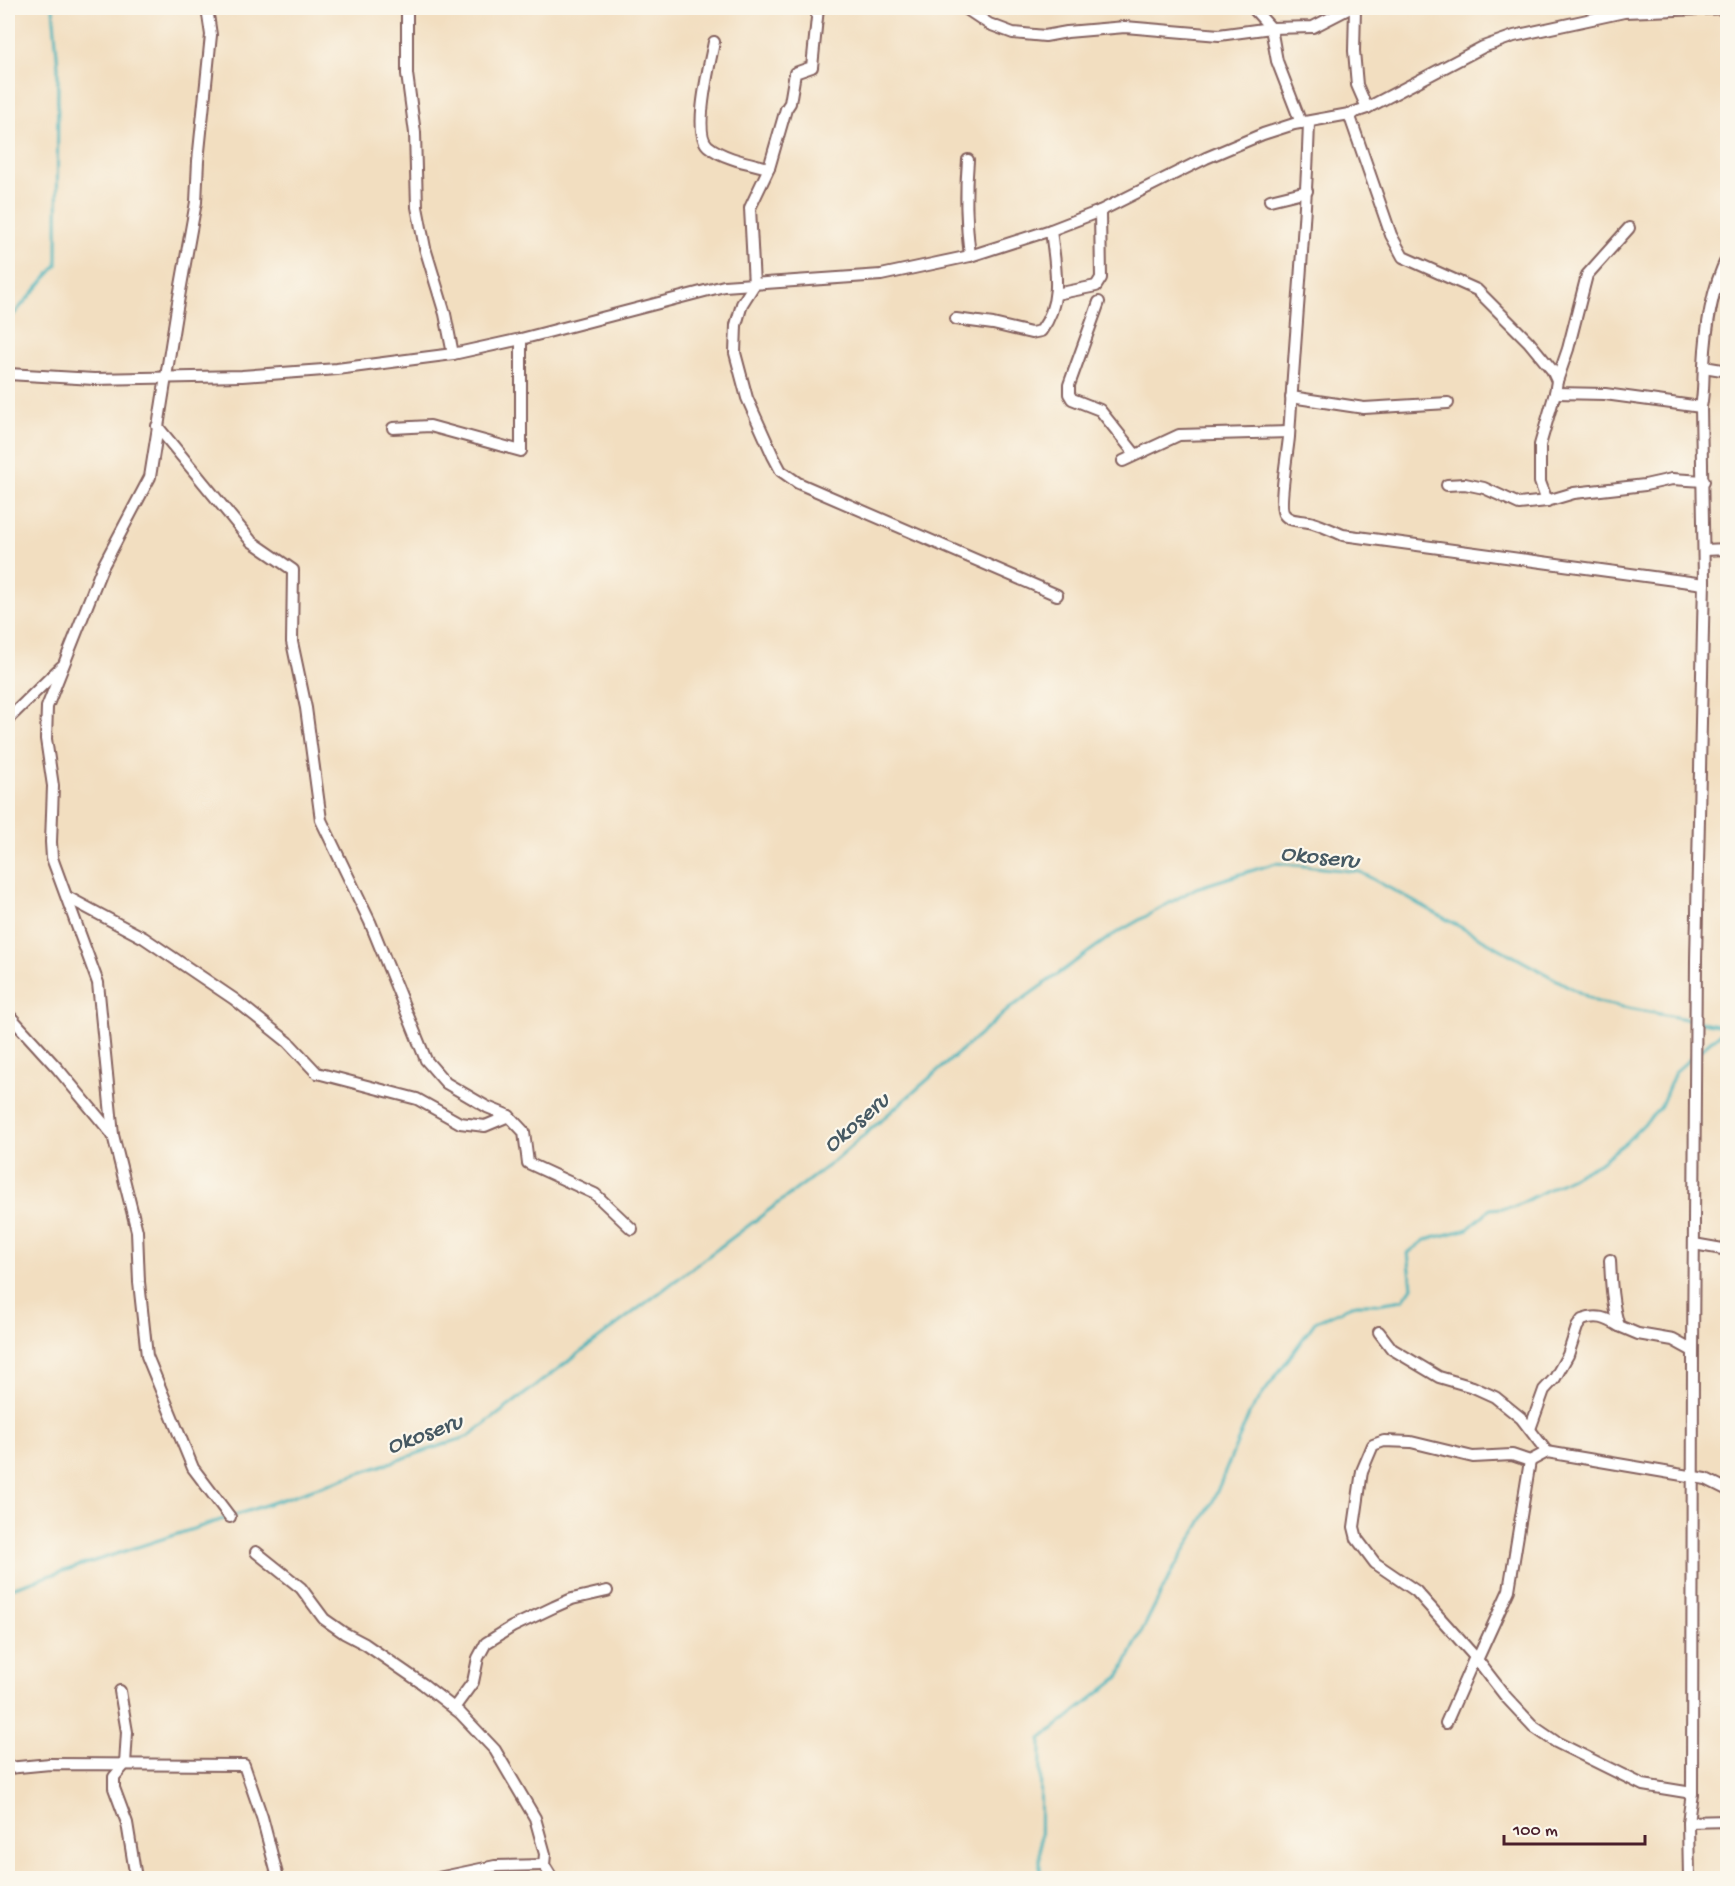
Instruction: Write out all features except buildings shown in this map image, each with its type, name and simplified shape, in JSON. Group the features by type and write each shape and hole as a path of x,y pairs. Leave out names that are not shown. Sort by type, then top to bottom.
{"street":[{"path":"207,8 211,35 196,202 150,477 102,568 47,707 46,727 53,786 52,858 98,983 113,1135 136,1231 147,1356 193,1468 230,1517"},
{"path":"407,8 407,74 415,133 417,207 425,248 445,314 453,354"},
{"path":"818,8 812,67 795,72 790,103 786,109 769,168 750,208 754,285 742,304 736,325 735,353 747,398 781,471 798,483 1057,595"},
{"path":"965,8 989,24 1013,33 1045,36 1125,27 1219,35 1271,28 1313,27 1350,8"},
{"path":"1253,8 1271,28 1276,61 1305,122 1307,191 1282,512 1290,519 1311,522 1343,535 1704,584"},
{"path":"1355,8 1354,51 1357,86 1367,108"},
{"path":"8,374 94,379 287,374 453,354 630,312 724,286 881,275 970,256 1051,230 1100,211 1206,158 1263,134 1367,108 1483,47 1514,36 1623,12 1647,9 1728,8"},
{"path":"714,42 702,108 701,138 706,145 720,154 769,168"},
{"path":"1349,114 1391,235 1403,257 1477,291 1545,359 1557,381"},
{"path":"968,160 965,193 970,256"},
{"path":"1270,200 1307,191"},
{"path":"1056,294 1096,286 1100,282 1100,211"},
{"path":"1547,501 1540,482 1540,445 1568,350 1579,299 1587,275 1629,228"},
{"path":"956,319 993,324 1031,333 1041,331 1048,322 1056,294 1056,266 1051,230"},
{"path":"1689,1878 1688,1822 1692,1793 1696,960 1704,584 1701,407 1705,388 1704,367 1716,284 1728,256"},
{"path":"1099,302 1069,385 1069,394 1071,399 1101,410 1135,454"},
{"path":"393,428 430,426 521,451 521,339"},
{"path":"1704,367 1728,371"},
{"path":"1555,393 1605,394 1701,407"},
{"path":"1292,397 1364,408 1448,403"},
{"path":"157,426 251,541 293,570 292,642 306,708 321,820 370,922 426,1060 446,1083 487,1107 509,1116 524,1132 528,1163 596,1194 632,1229"},
{"path":"1123,460 1179,435 1289,432"},
{"path":"1447,485 1465,484 1484,488 1519,504 1547,501 1574,493 1637,486 1672,479 1704,481"},
{"path":"1704,550 1728,549"},
{"path":"8,719 65,662"},
{"path":"67,897 144,938 234,999 288,1042 317,1073 417,1100 460,1123 485,1126 509,1116"},
{"path":"8,1014 113,1135"},
{"path":"1694,1244 1728,1250"},
{"path":"1610,1260 1614,1306 1619,1326"},
{"path":"1530,1429 1544,1390 1555,1378 1568,1356 1577,1327 1582,1320 1589,1317 1603,1317 1638,1334 1673,1340 1693,1351"},
{"path":"1379,1332 1392,1349 1439,1377 1473,1387 1495,1397 1521,1418 1547,1452"},
{"path":"1692,1793 1643,1785 1556,1742 1534,1726 1520,1713 1475,1657 1416,1591 1375,1563 1357,1539 1354,1527 1362,1471 1373,1445 1384,1442 1411,1442 1473,1457 1512,1455 1530,1461 1547,1452 1706,1479 1728,1490"},
{"path":"1446,1723 1475,1657 1478,1658 1509,1590 1530,1461"},
{"path":"256,1552 301,1588 324,1619 344,1634 375,1650 423,1684 454,1708 495,1750 536,1818 545,1854 544,1865 552,1878"},
{"path":"454,1708 473,1682 478,1658 486,1643 512,1627 563,1603 607,1591"},
{"path":"120,1691 127,1732 125,1764 114,1777 114,1788 127,1823 136,1878"},
{"path":"8,1768 50,1764 244,1765 262,1817 278,1878"},
{"path":"1688,1822 1728,1821"},
{"path":"438,1878 495,1866 544,1865"}],"waterway":[{"path":"8,321 57,265 58,67 53,8"},
{"name":"Okoseru","path":"8,1589 469,1436 833,1162 1009,1009 1111,936 1196,888 1276,863 1360,872 1597,1002 1728,1027"},
{"path":"1699,1051 1726,1028"},
{"path":"1040,1878 1041,1739 1119,1677 1168,1579 1213,1501 1250,1412 1315,1322 1356,1304 1403,1300 1412,1287 1408,1253 1425,1240 1468,1229 1490,1209 1514,1207 1599,1163 1625,1143 1660,1108 1675,1072 1692,1057"}]}
